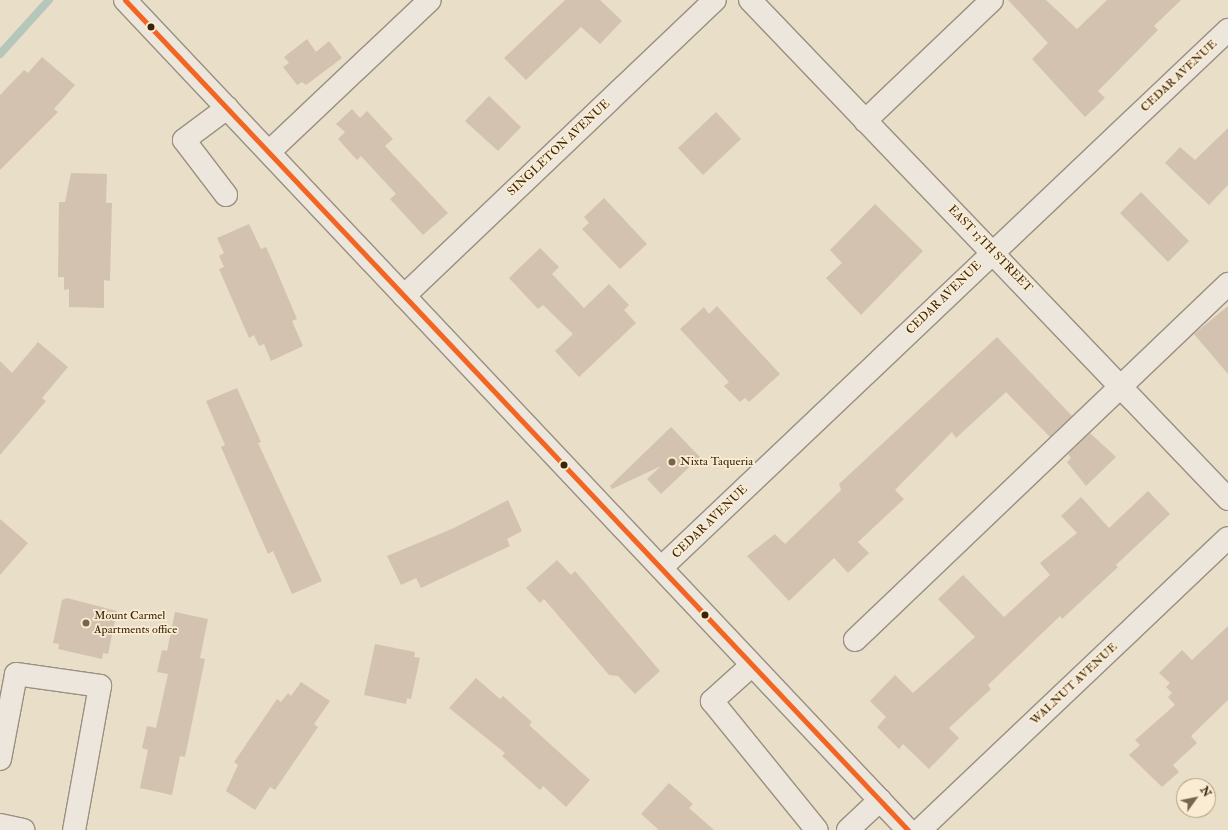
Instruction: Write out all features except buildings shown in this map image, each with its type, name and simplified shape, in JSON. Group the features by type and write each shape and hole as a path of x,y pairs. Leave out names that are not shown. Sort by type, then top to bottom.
{"street":[{"path":"269,152 430,0"},
{"name":"SINGLETON AVENUE","path":"404,296 715,0"},
{"name":"EAST 13TH STREET","path":"750,0 865,121 993,251 1228,499"},
{"path":"865,121 992,0"},
{"path":"130,2 227,108 908,830"},
{"name":"CEDAR AVENUE","path":"661,568 993,251 1228,30"},
{"path":"226,195 184,140 227,108"},
{"path":"855,640 1120,385 1228,284"},
{"name":"WALNUT AVENUE","path":"920,830 1228,538"},
{"path":"752,665 712,701 817,830"},
{"path":"0,759 16,674 100,686 74,830"},
{"path":"848,830 880,800"},
{"path":"0,825 23,830"}],"waterway":[{"path":"0,54 49,0"}],"transit line":[{"path":"125,0 908,830"}],"place":[{"name":"Nixta Taqueria","path":"672,462"},
{"name":"Mount Carmel Apartments office","path":"86,623"}]}
